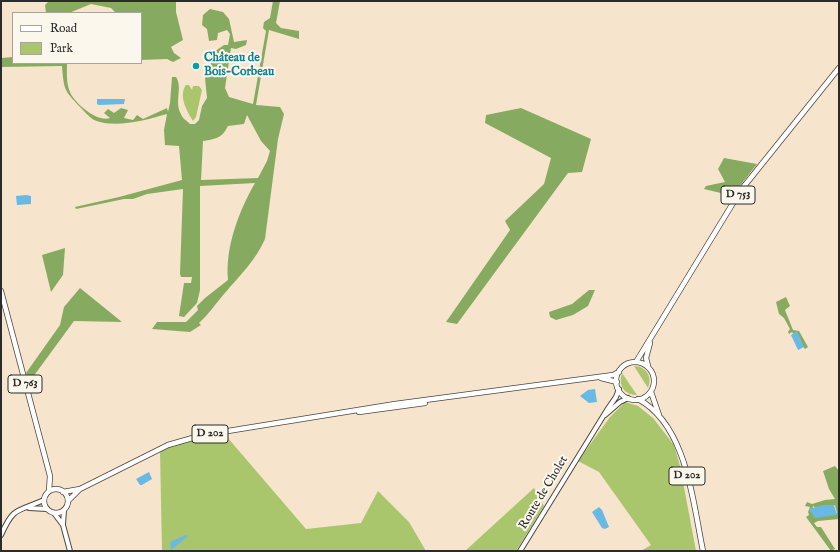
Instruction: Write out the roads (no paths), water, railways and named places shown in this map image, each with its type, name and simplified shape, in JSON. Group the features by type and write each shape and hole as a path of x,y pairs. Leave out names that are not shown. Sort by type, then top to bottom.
{"main road":[{"name":"D 753","path":"636,362 744,186 839,68"},
{"name":"D 763","path":"1,291 50,476 49,491"},
{"name":"D 753","path":"648,366 646,358 654,334"},
{"path":"600,422 614,407 628,398 644,398 651,391 654,376 648,366 636,362 626,364 619,372 617,382 619,389 628,398"},
{"name":"D 202","path":"68,502 80,489 151,453 185,440 217,433 350,412 416,405 444,399 613,375 619,372"},
{"name":"D 202","path":"598,377 617,382"},
{"path":"600,422 616,398 619,389"},
{"name":"D 202","path":"651,391 653,401 661,420"},
{"name":"D 202","path":"638,399 647,404 661,420 679,448 684,462 703,551"},
{"name":"Route de Cholet","path":"520,551 600,422"},
{"name":"D 763","path":"50,476 61,491"},
{"name":"D 202","path":"61,491 80,489"},
{"path":"1,535 11,515 16,511 27,508 44,500 49,491 61,491 68,502 64,510 63,524 70,551"},
{"path":"44,500 47,509"},
{"path":"27,508 47,509 54,513 63,524"},
{"path":"54,513 64,510"}],"water":[{"path":"97,99 125,99 124,104 99,105 97,104"},
{"path":"16,196 31,196 31,204 17,205"},
{"path":"797,331 804,347 798,350 791,335"},
{"path":"595,389 597,402 589,403 580,396 588,390"},
{"path":"149,472 152,479 140,485 136,479"},
{"path":"823,505 834,505 837,515 815,518 809,509"},
{"path":"599,507 602,510 609,527 605,529 602,528 592,512"},
{"path":"186,535 188,536 171,550 170,544 172,541"}],"place":[{"name":"Château de Bois-Corbeau","path":"196,66"}]}
